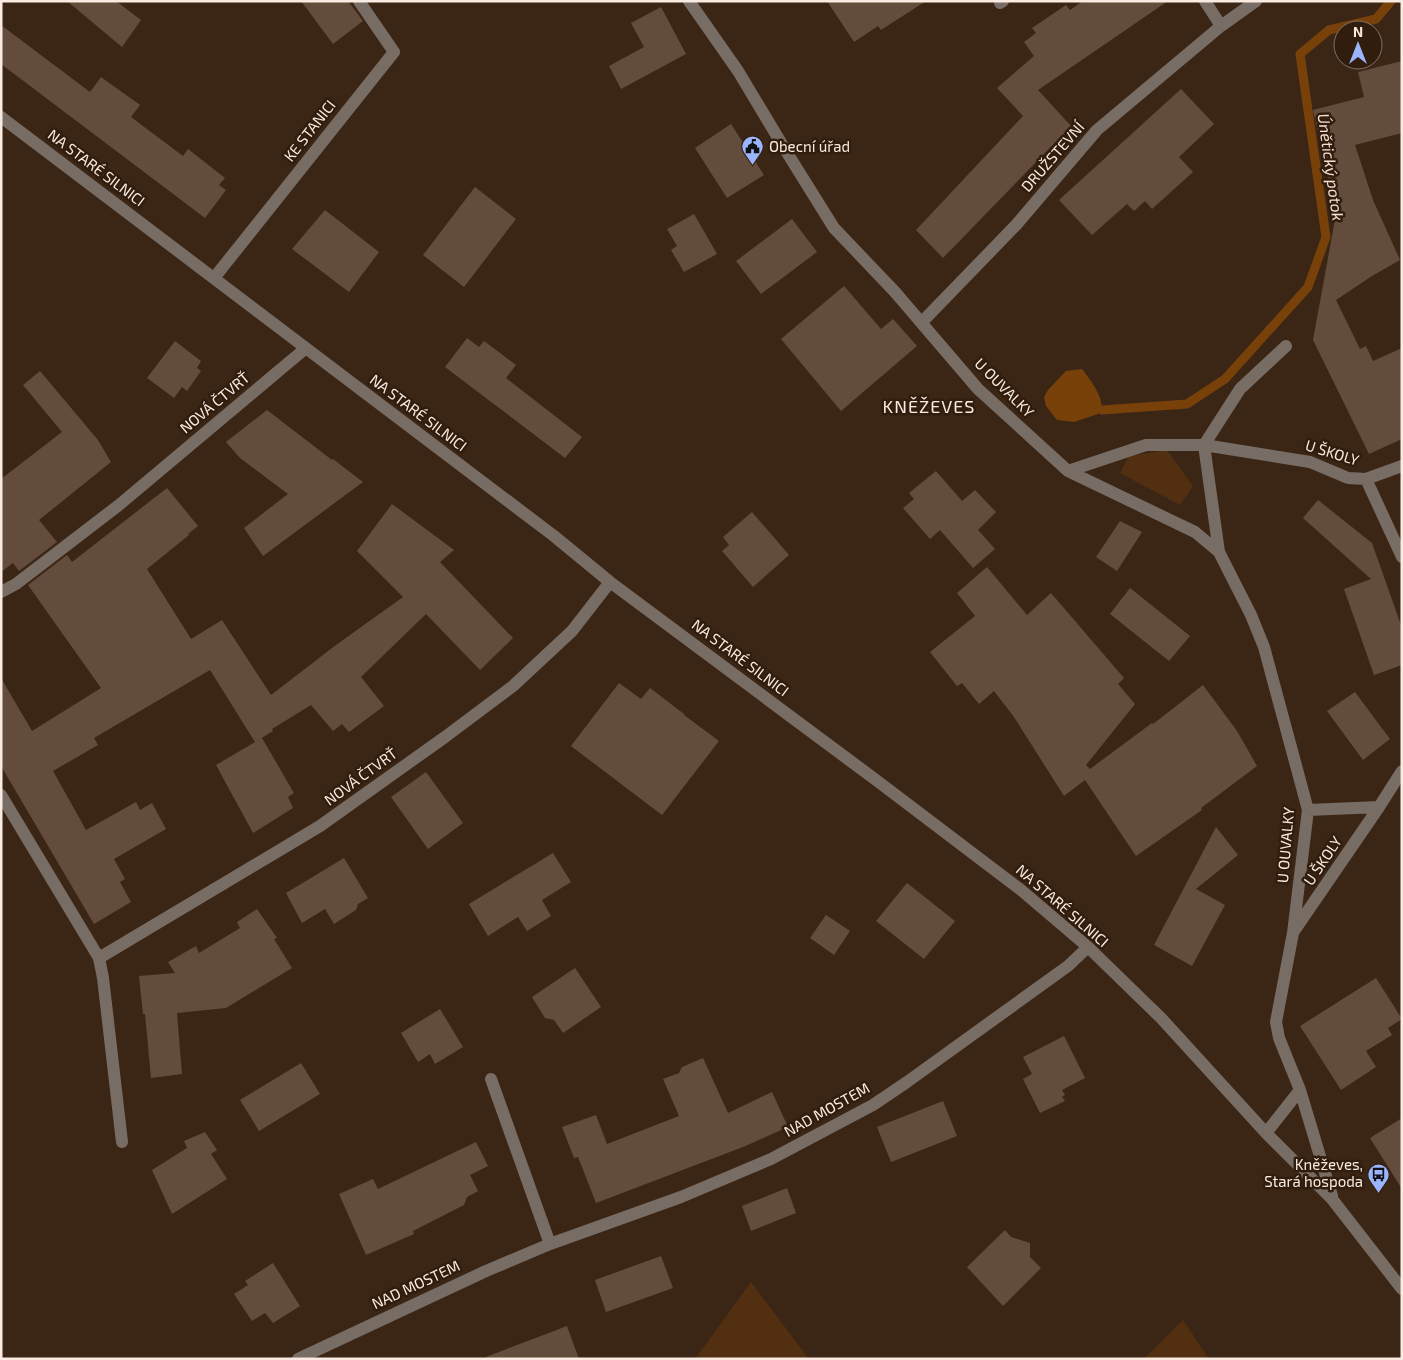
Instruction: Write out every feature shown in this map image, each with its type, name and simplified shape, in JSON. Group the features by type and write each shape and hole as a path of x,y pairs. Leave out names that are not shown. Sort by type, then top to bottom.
{"street":[{"name":"KE STANICI","path":"214,278 394,52 359,1"},
{"name":"U OUVALKY","path":"689,1 738,71 834,228 895,292 978,388 1068,471 1195,532 1219,552"},
{"path":"1205,1 1221,26"},
{"name":"DRUŽSTEVNÍ","path":"922,322 1016,225 1097,130 1221,26 1256,1"},
{"name":"NA STARÉ SILNICI","path":"1,117 554,536 610,582 1005,878 1088,948 1161,1018 1266,1133 1332,1198 1402,1289"},
{"path":"1068,471 1146,445 1204,445 1240,389 1286,346"},
{"name":"NOVÁ ČTVRŤ","path":"1,592 16,584 119,505 306,348"},
{"name":"U OUVALKY","path":"1204,445 1219,552 1251,615 1264,647 1308,810 1293,933 1276,1022 1279,1038 1300,1090 1332,1198"},
{"name":"U ŠKOLY","path":"1204,445 1310,462 1348,478 1366,479 1402,556"},
{"path":"1366,479 1402,466"},
{"name":"NOVÁ ČTVRŤ","path":"99,958 320,826 445,737 513,686 572,632 610,582"},
{"name":"U ŠKOLY","path":"1293,933 1379,808 1402,771"},
{"path":"1,795 99,958 122,1142"},
{"path":"1308,810 1379,808"},
{"name":"NAD MOSTEM","path":"298,1359 486,1271 550,1244 680,1197 771,1159 873,1105 1068,966 1088,948"},
{"path":"491,1079 550,1244"},
{"path":"1266,1133 1300,1090"}],"shaded area":[{"path":"1082,369 1098,393 1102,410 1098,414 1074,422 1057,420 1046,406 1044,397 1066,371"},
{"path":"1167,450 1193,486 1180,505 1120,473 1129,456"},
{"path":"751,1282 809,1359 695,1359"},
{"path":"1183,1320 1209,1359 1144,1359"}],"building":[{"path":"67,1 116,1 141,20 122,47"},
{"path":"301,1 348,1 363,21 333,44"},
{"path":"827,1 926,1 881,30 878,26 854,42"},
{"path":"1083,1 1168,1 1038,90 1071,126 943,258 916,230 1023,116 997,88 1034,56 1024,42 1036,33 1032,28 1066,5 1070,10"},
{"path":"661,7 686,54 621,89 609,66 644,47 631,23"},
{"path":"1,25 90,92 101,77 140,105 131,117 183,156 188,149 225,178 219,185 226,190 205,218 1,64"},
{"path":"1402,61 1402,133 1355,145 1373,200 1400,260 1336,300 1360,349 1366,346 1373,361 1402,348 1402,439 1369,454 1313,340 1336,214 1313,110 1364,97 1358,72 1383,70 1383,66"},
{"path":"1181,89 1214,124 1179,157 1193,172 1152,209 1145,201 1134,211 1127,204 1092,235 1059,200"},
{"path":"731,124 764,175 727,198 695,148"},
{"path":"475,187 516,219 464,287 423,255"},
{"path":"325,210 379,252 349,292 292,249"},
{"path":"694,214 717,254 684,272 671,250 677,246 667,229"},
{"path":"792,219 817,252 761,294 736,261"},
{"path":"844,286 881,329 893,319 917,346 841,411 781,339"},
{"path":"467,338 479,347 484,341 516,365 506,378 582,437 565,458 445,367"},
{"path":"175,341 201,361 197,368 201,371 187,391 182,387 174,398 147,378"},
{"path":"40,371 98,440 111,462 39,520 57,542 19,571 13,563 1,572 1,479 62,432 23,385"},
{"path":"267,410 363,482 263,556 244,528 288,494 240,458 226,442"},
{"path":"936,471 962,501 975,490 996,512 978,530 995,549 973,568 940,530 930,539 903,508 914,499 909,493"},
{"path":"167,488 198,526 147,569 191,639 222,620 271,695 403,597 357,551 392,504 454,550 440,562 513,638 480,670 426,614 361,677 384,706 349,732 342,724 333,731 311,705 255,742 210,670 94,738 98,745 53,771 86,830 136,802 140,810 152,803 166,829 114,859 125,879 120,882 131,902 94,924 1,766 1,678 32,731 101,688 28,585 67,555 72,562"},
{"path":"1318,500 1372,543 1402,628 1402,665 1374,675 1344,589 1371,579 1303,518"},
{"path":"752,512 789,555 753,587 722,551 729,545 723,537"},
{"path":"1120,521 1142,532 1117,571 1096,557"},
{"path":"987,567 1027,615 1051,593 1124,678 1118,684 1135,704 1086,765 1090,769 1203,685 1237,731 1257,766 1201,808 1202,810 1136,856 1085,780 1064,796 1014,717 994,691 979,704 962,683 957,686 930,652 975,616 957,593"},
{"path":"1130,588 1190,636 1169,661 1110,614"},
{"path":"619,683 641,699 650,688 719,741 662,815 571,746"},
{"path":"1355,692 1390,739 1363,760 1327,711"},
{"path":"262,738 294,793 288,797 293,808 253,833 216,765"},
{"path":"426,772 463,823 428,849 391,797"},
{"path":"1216,827 1238,855 1196,889 1225,905 1192,966 1154,945"},
{"path":"553,853 571,882 542,900 551,916 527,931 518,917 488,936 469,904"},
{"path":"344,858 368,898 358,904 356,910 334,924 325,909 302,923 286,893"},
{"path":"907,883 955,921 924,959 876,921"},
{"path":"257,909 277,938 274,939 292,968 226,1008 177,1013 182,1074 151,1078 145,1014 143,1014 139,976 175,973 168,962 196,946 199,953 240,928 237,922"},
{"path":"826,915 850,931 834,955 810,938"},
{"path":"575,968 601,1007 563,1033 554,1020 545,1018 532,997"},
{"path":"1376,978 1402,1019 1388,1028 1392,1035 1366,1051 1376,1067 1341,1090 1300,1026"},
{"path":"440,1009 463,1047 435,1064 430,1054 418,1062 401,1033"},
{"path":"1064,1036 1085,1078 1062,1090 1065,1095 1062,1097 1065,1101 1040,1113 1023,1079 1032,1074 1023,1057"},
{"path":"703,1058 728,1113 772,1092 788,1127 743,1147 596,1203 578,1157 574,1158 562,1127 596,1115 607,1144 679,1116 663,1079 679,1073 682,1067"},
{"path":"301,1063 320,1094 259,1131 240,1100"},
{"path":"943,1101 957,1136 891,1162 877,1127"},
{"path":"1402,1118 1402,1189 1370,1138"},
{"path":"205,1132 217,1150 211,1154 227,1179 172,1214 152,1170 187,1148 184,1141"},
{"path":"476,1142 488,1166 470,1175 478,1191 467,1197 464,1205 413,1231 414,1234 366,1255 339,1194 373,1179 378,1189"},
{"path":"787,1188 796,1213 751,1231 742,1206"},
{"path":"1005,1230 1011,1237 1030,1243 1030,1257 1041,1268 1003,1306 967,1267"},
{"path":"661,1256 673,1288 606,1312 595,1280"},
{"path":"273,1263 300,1306 273,1323 265,1313 252,1321 234,1294 248,1285 245,1281"},
{"path":"567,1326 579,1359 487,1359 486,1357"}],"waterway":[{"name":"Únětický potok","path":"1102,410 1187,404 1225,379 1308,287 1326,237 1300,54 1329,30 1376,19 1391,1"}],"place":[{"name":"Obecní úřad","path":"753,166"},
{"name":"Kněževes, Stará hospoda","path":"1379,1193"}],"district":[{"name":"KNĚŽEVES","path":"929,407"}]}
